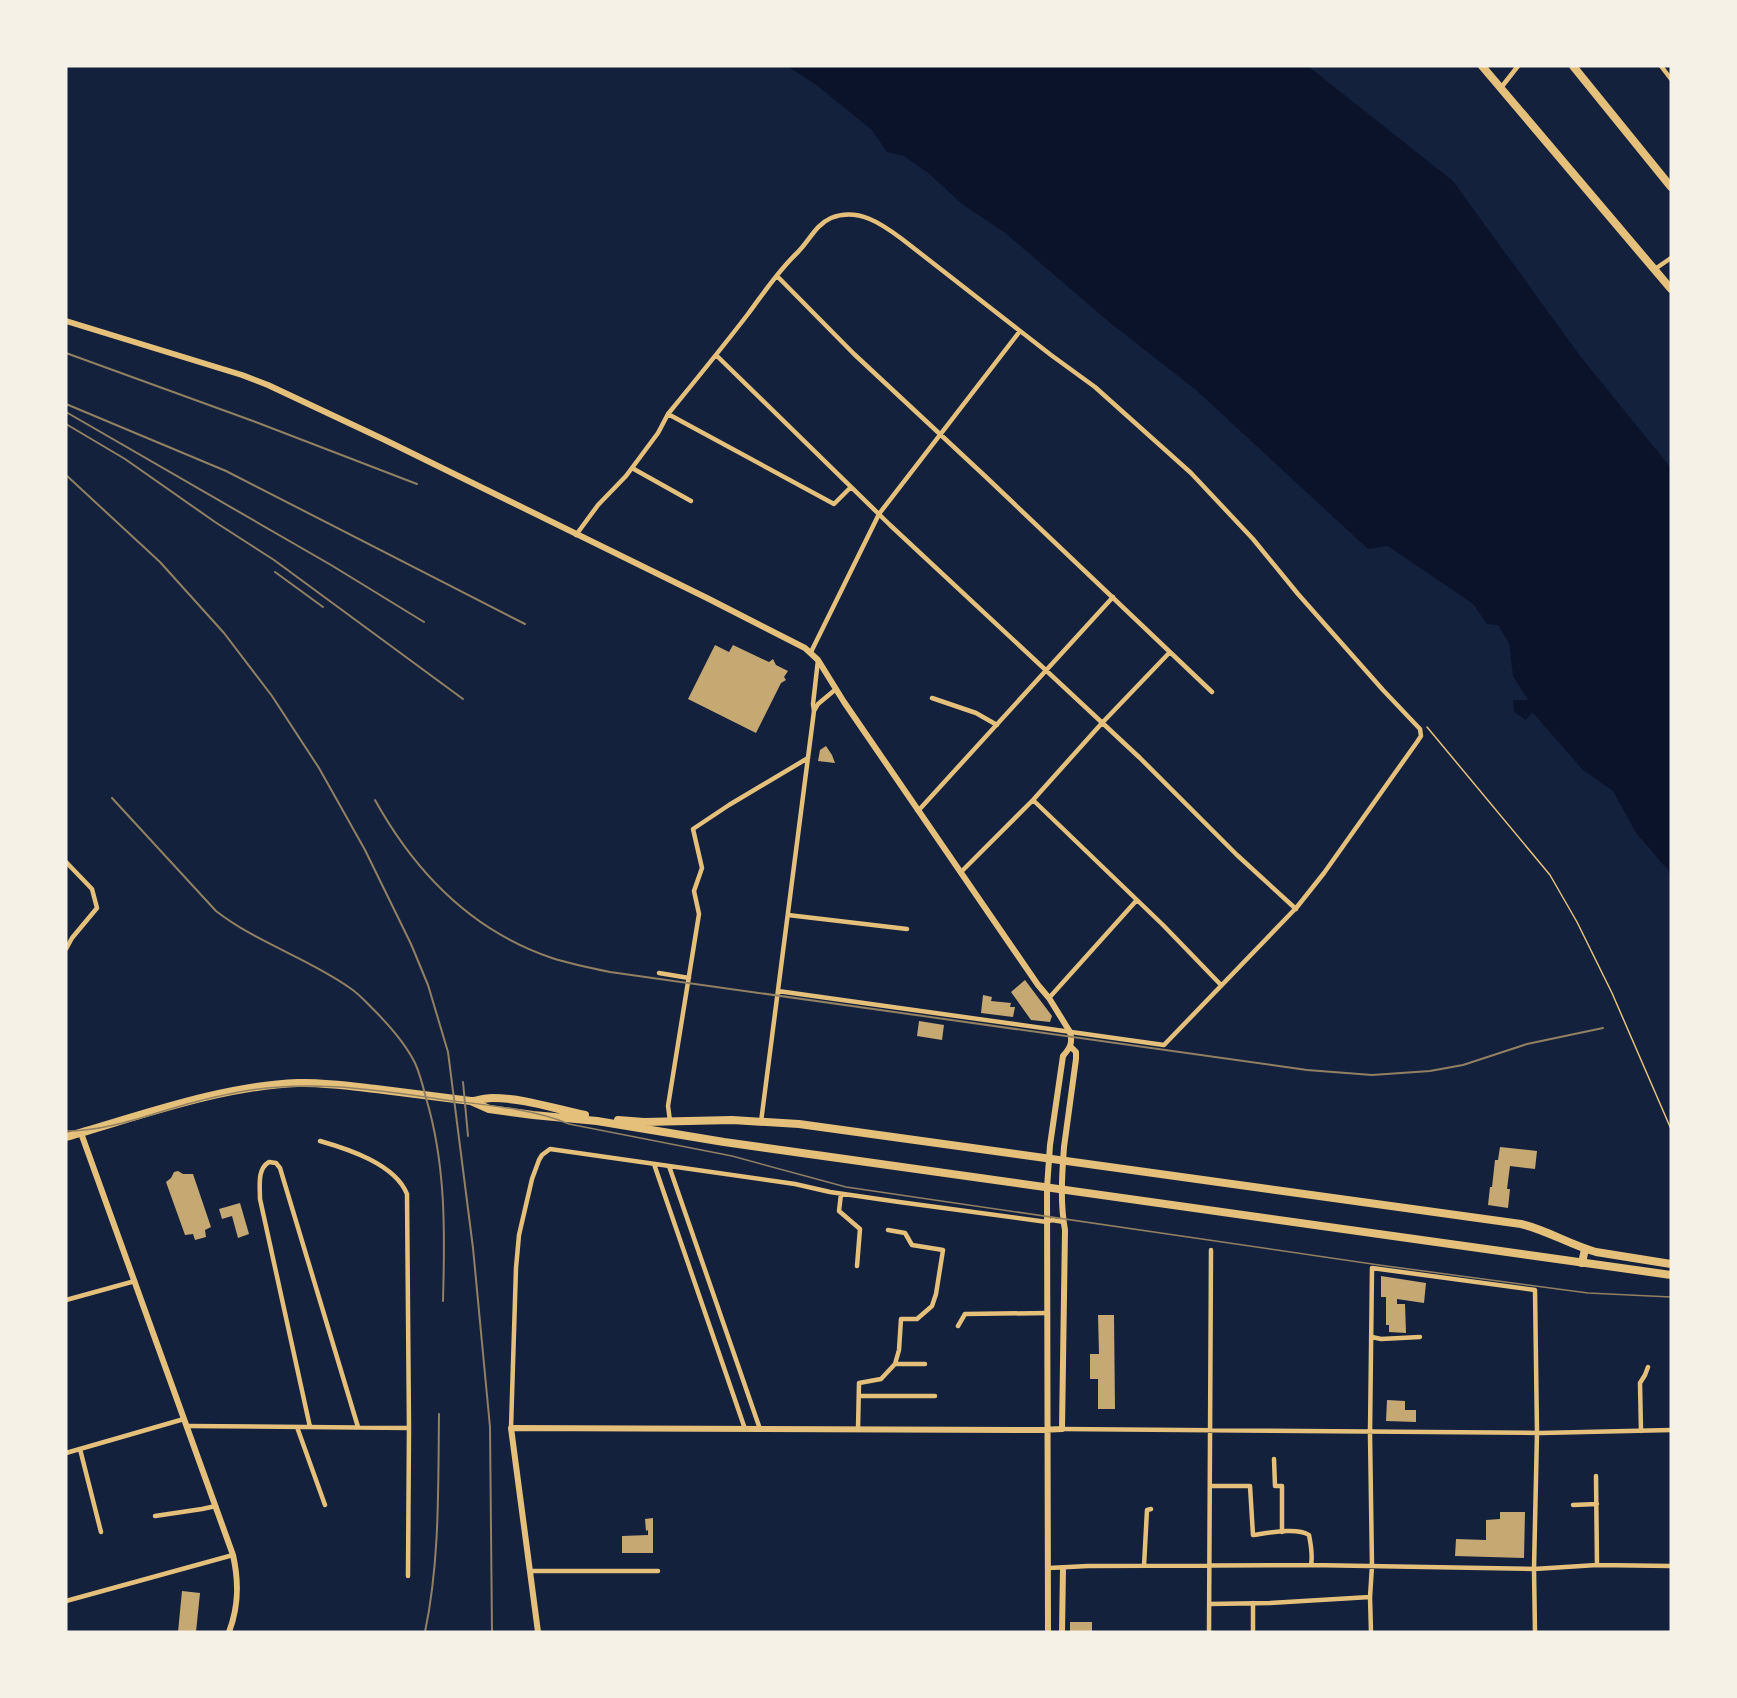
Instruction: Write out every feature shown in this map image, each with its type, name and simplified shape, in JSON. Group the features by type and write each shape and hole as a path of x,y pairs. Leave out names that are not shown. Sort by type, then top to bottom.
{"main road":[{"path":"1482,66 1671,290"},
{"path":"1573,66 1671,187"},
{"path":"66,1137 234,1091 299,1083 338,1084 471,1101 501,1099 539,1104 616,1120 644,1122 704,1120 799,1124 1521,1224 1536,1227 1585,1249 1671,1264"},
{"path":"471,1101 489,1109 597,1121 724,1143 1671,1275"},
{"path":"1582,1263 1585,1249"}],"street":[{"path":"1500,89 1518,66"},
{"path":"1661,66 1671,79"},
{"path":"576,535 598,505 632,468 658,433 668,414 818,227 840,216 871,219 880,223 1106,397 1191,473 1253,539 1383,690 1420,729 1421,736 1417,742 1296,909 1164,1045 778,991"},
{"path":"1655,269 1671,258"},
{"path":"777,276 854,354 1212,692"},
{"path":"66,321 268,385 707,598 811,652 1070,1032 1071,1047 1076,1052 1076,1059 1063,1161 1062,1190 1065,1230 1062,1429"},
{"path":"811,652 879,514 1020,331"},
{"path":"716,355 879,514 1140,758 1296,909"},
{"path":"668,414 834,504 851,487"},
{"path":"632,468 691,501"},
{"path":"918,810 1113,597"},
{"path":"962,871 1032,800 1170,652"},
{"path":"762,1122 814,711 818,660"},
{"path":"814,711 818,704 836,689"},
{"path":"932,698 976,713 997,725"},
{"path":"670,1121 668,1106 699,914 694,891 702,868 693,829 808,758"},
{"path":"1032,800 1163,925 1221,985"},
{"path":"66,862 92,889 97,908 72,938 66,949"},
{"path":"1049,998 1136,901"},
{"path":"788,915 907,929"},
{"path":"659,973 689,978"},
{"path":"1048,1632 1047,1188 1063,1056 1071,1047"},
{"path":"81,1133 233,1555 238,1589 237,1606 229,1632"},
{"path":"320,1140 350,1149 376,1162 403,1184 406,1194 408,1576"},
{"path":"538,1632 511,1428 519,1235 532,1179 539,1160 546,1151 555,1149 795,1184 841,1194 1047,1222 1052,1220 1064,1222"},
{"path":"310,1427 260,1199 261,1171 269,1162 276,1163 279,1168 358,1427"},
{"path":"654,1164 745,1429"},
{"path":"669,1166 760,1429"},
{"path":"841,1194 839,1211 860,1229 857,1266"},
{"path":"669,1207 681,1202"},
{"path":"858,1429 859,1383 882,1379 895,1364 899,1350 901,1319 917,1319 932,1306 943,1250 912,1245 905,1233 888,1230"},
{"path":"1209,1632 1211,1250"},
{"path":"1371,1632 1372,1268 1535,1290 1537,1433 1535,1632"},
{"path":"66,1300 135,1281"},
{"path":"958,1326 965,1314 1048,1313"},
{"path":"1372,1337 1381,1339 1420,1337"},
{"path":"895,1364 925,1364"},
{"path":"1641,1431 1640,1383 1648,1367"},
{"path":"859,1396 935,1396"},
{"path":"66,1453 186,1423 409,1428"},
{"path":"297,1427 325,1505"},
{"path":"511,1428 1537,1433 1671,1430"},
{"path":"80,1449 101,1532"},
{"path":"1274,1459 1275,1486 1282,1486 1282,1532"},
{"path":"1596,1476 1597,1565"},
{"path":"1210,1485 1250,1486 1254,1535 1282,1532 1309,1535 1311,1565"},
{"path":"1574,1505 1597,1504"},
{"path":"155,1516 216,1506"},
{"path":"1144,1566 1147,1510 1151,1509"},
{"path":"66,1601 233,1555"},
{"path":"1048,1568 1311,1565 1534,1569 1597,1565 1671,1566"},
{"path":"1062,1632 1063,1568"},
{"path":"530,1571 658,1571"},
{"path":"1209,1604 1370,1597"},
{"path":"1253,1603 1253,1632"}],"path":[{"path":"1424,724 1550,875 1577,922 1612,993 1671,1129"}],"water":[{"path":"787,66 1308,66 1453,181 1581,357 1671,468 1671,878 1668,870 1636,833 1613,791 1584,771 1532,712 1526,720 1514,712 1513,700 1528,700 1513,676 1509,643 1498,625 1487,624 1473,604 1388,546 1368,549 1196,390 1109,322 1004,232 962,204 927,172 904,156 887,152 872,130 815,84"}],"building":[{"path":"715,645 729,652 733,645 769,662 773,659 776,665 788,671 784,677 786,680 781,683 756,733 688,699"},
{"path":"826,746 835,763 818,761 820,750"},
{"path":"1025,980 1052,1016 1050,1022 1031,1020 1011,992"},
{"path":"983,995 992,997 991,1001 1011,1003 1010,1007 1015,1007 1013,1017 981,1013"},
{"path":"919,1021 944,1025 942,1040 917,1036"},
{"path":"1500,1147 1537,1151 1535,1169 1510,1166 1507,1189 1510,1189 1508,1208 1488,1205 1495,1160 1498,1160"},
{"path":"178,1171 183,1174 193,1174 211,1227 205,1230 206,1237 195,1240 193,1234 185,1235 166,1182 174,1172"},
{"path":"240,1203 249,1234 238,1238 232,1216 222,1219 219,1209"},
{"path":"1381,1276 1426,1283 1424,1303 1397,1299 1397,1304 1405,1304 1406,1333 1389,1332 1389,1325 1386,1325 1386,1297 1381,1297"},
{"path":"1098,1315 1114,1315 1115,1409 1098,1409 1098,1379 1090,1379 1090,1354 1099,1354"},
{"path":"1387,1400 1405,1401 1405,1410 1416,1410 1416,1422 1386,1421"},
{"path":"1500,1512 1525,1512 1524,1558 1455,1556 1456,1539 1486,1540 1486,1520 1500,1519"},
{"path":"653,1518 653,1553 622,1553 622,1536 648,1535 645,1519"},
{"path":"182,1591 200,1593 196,1632 178,1632"},
{"path":"1070,1622 1092,1622 1092,1632 1070,1632"}],"tram line":[{"path":"66,1131 115,1125 206,1099 266,1088 319,1086 373,1090 527,1112 569,1124 732,1156 846,1187 1379,1265 1588,1293 1671,1297"}],"railway":[{"path":"66,353 417,484"},
{"path":"66,404 226,471 525,624"},
{"path":"66,412 331,565 424,622"},
{"path":"66,424 125,459 274,560 463,699"},
{"path":"66,475 160,562 224,633 272,696 319,768 365,850 411,944 428,985 448,1052 473,1248 490,1427 492,1632"},
{"path":"275,572 323,607"},
{"path":"112,798 216,911 248,932 334,977 353,990 385,1021 406,1048 421,1080 433,1123 441,1173 444,1224 443,1301"},
{"path":"375,800 408,851 427,875 471,915 496,932 552,958 610,972 1307,1070 1372,1075 1430,1071 1463,1065 1527,1044 1603,1028"},
{"path":"463,1082 468,1136"},
{"path":"425,1632 436,1551 439,1414"}]}
